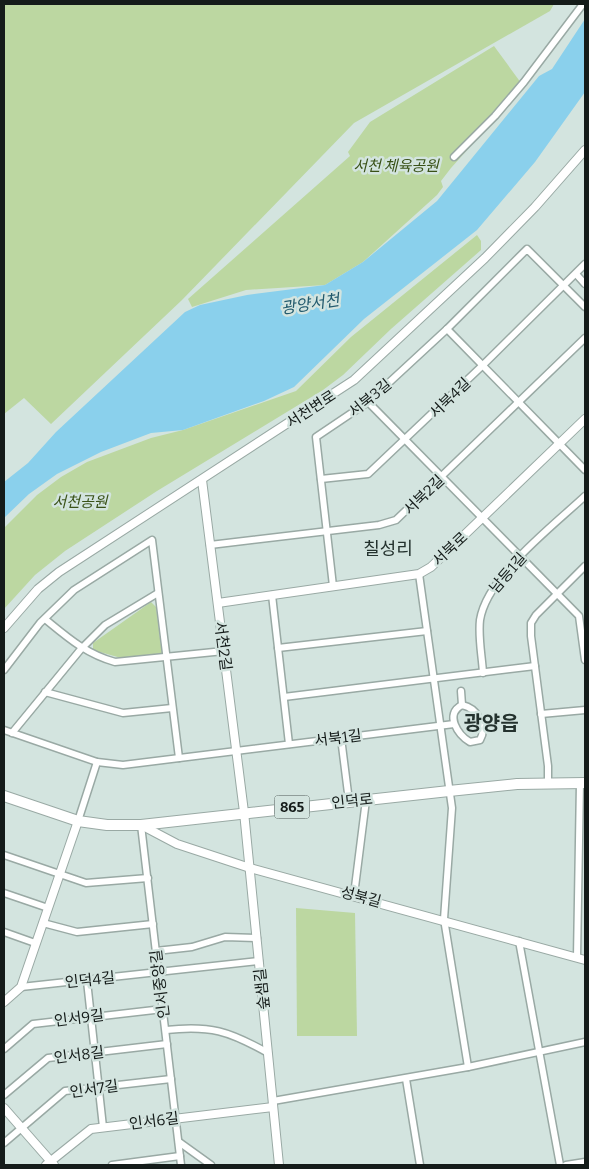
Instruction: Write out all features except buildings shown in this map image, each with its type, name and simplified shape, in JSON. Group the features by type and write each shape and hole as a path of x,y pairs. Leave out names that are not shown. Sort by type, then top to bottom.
{"main road":[{"name":"인덕로","path":"4,798 78,821 107,825 141,826 244,812 449,791 548,783 583,783"}],"street":[{"path":"454,158 512,96 583,4"},
{"name":"서천변로","path":"4,628 38,589 59,572 354,380 485,258 535,207 585,150"},
{"name":"서북3길","path":"333,586 316,437 368,402 447,330 528,249 563,286"},
{"name":"서북4길","path":"320,479 368,474 484,365 585,264"},
{"path":"576,274 585,284"},
{"path":"563,286 585,307"},
{"path":"447,330 561,443 585,470"},
{"name":"서북2길","path":"210,545 391,523 408,511 585,338"},
{"path":"368,402 579,616 585,660"},
{"name":"서북로","path":"218,603 419,574 431,568 585,419"},
{"name":"서천2길","path":"202,480 244,812"},
{"name":"남등1길","path":"484,673 479,631 487,598 494,586 521,556 585,496"},
{"path":"4,670 45,618 74,590 152,540 179,758"},
{"path":"548,783 548,766 531,624 536,615 557,592 585,566"},
{"path":"419,574 452,808 444,919 468,1067"},
{"path":"12,733 81,649 105,625 158,593"},
{"path":"272,595 289,744"},
{"path":"45,618 81,649 98,658 115,662 224,650"},
{"path":"278,648 427,631"},
{"path":"284,697 535,666"},
{"path":"460,691 462,705"},
{"path":"45,692 123,714 172,708"},
{"path":"462,705 476,712 482,725 482,737 480,740 470,742 460,735 454,724 456,711 462,705"},
{"path":"541,714 585,710"},
{"name":"서북1길","path":"4,730 97,762 124,765 454,724"},
{"path":"341,738 349,801"},
{"path":"4,1002 22,987 35,943 97,762"},
{"path":"581,959 583,783"},
{"path":"354,895 366,800"},
{"name":"숲샘길","path":"244,812 279,1165"},
{"name":"성북길","path":"141,826 177,844 250,868 444,919 581,959"},
{"name":"인서중앙길","path":"141,826 181,1165"},
{"path":"4,855 86,883 148,878"},
{"path":"4,893 48,908"},
{"path":"43,923 77,932 153,924"},
{"path":"4,932 35,943"},
{"path":"156,950 192,947 225,937 257,938"},
{"path":"519,940 560,1165"},
{"name":"인덕4길","path":"22,987 259,961"},
{"path":"87,981 103,1127"},
{"name":"인서9길","path":"4,1049 33,1024 163,1009"},
{"path":"166,1030 190,1027 220,1031 238,1036 268,1052"},
{"path":"273,1104 468,1067 585,1042"},
{"name":"인서8길","path":"4,1095 48,1058 167,1044"},
{"name":"인서7길","path":"4,1143 65,1091 171,1079"},
{"path":"406,1079 420,1165"},
{"name":"인서6길","path":"50,1164 91,1129 273,1104"},
{"path":"4,1108 50,1164"},
{"path":"179,1142 211,1165"},
{"path":"112,1165 180,1156"},
{"path":"566,1165 585,1162"}],"green space":[{"path":"4,4 554,4 550,11 354,123 182,300 51,424 24,398 4,414"},
{"name":"서천 체육공원","path":"494,46 524,87 451,168 441,181 443,187 437,195 363,262 325,285 246,290 192,307 188,299 350,156 348,152 370,122"},
{"name":"서천공원","path":"477,235 481,241 481,250 391,329 343,375 323,390 157,491 65,551 35,575 4,609 4,528 37,495 61,477 87,462 151,438 183,430 296,391 351,337"},
{"path":"151,602 156,607 162,654 121,658 93,650 93,643"},
{"path":"296,908 355,913 357,1036 297,1036"}],"water":[{"name":"광양서천","path":"585,19 585,92 535,162 477,230 364,319 294,387 264,401 183,430 151,433 101,452 57,474 29,494 4,518 4,482 28,463 56,432 185,312 200,305 247,295 325,285 363,262 437,201 539,76 552,69"}],"district":[{"name":"칠성리","path":"388,549"},
{"name":"광양읍","path":"491,723"}]}
